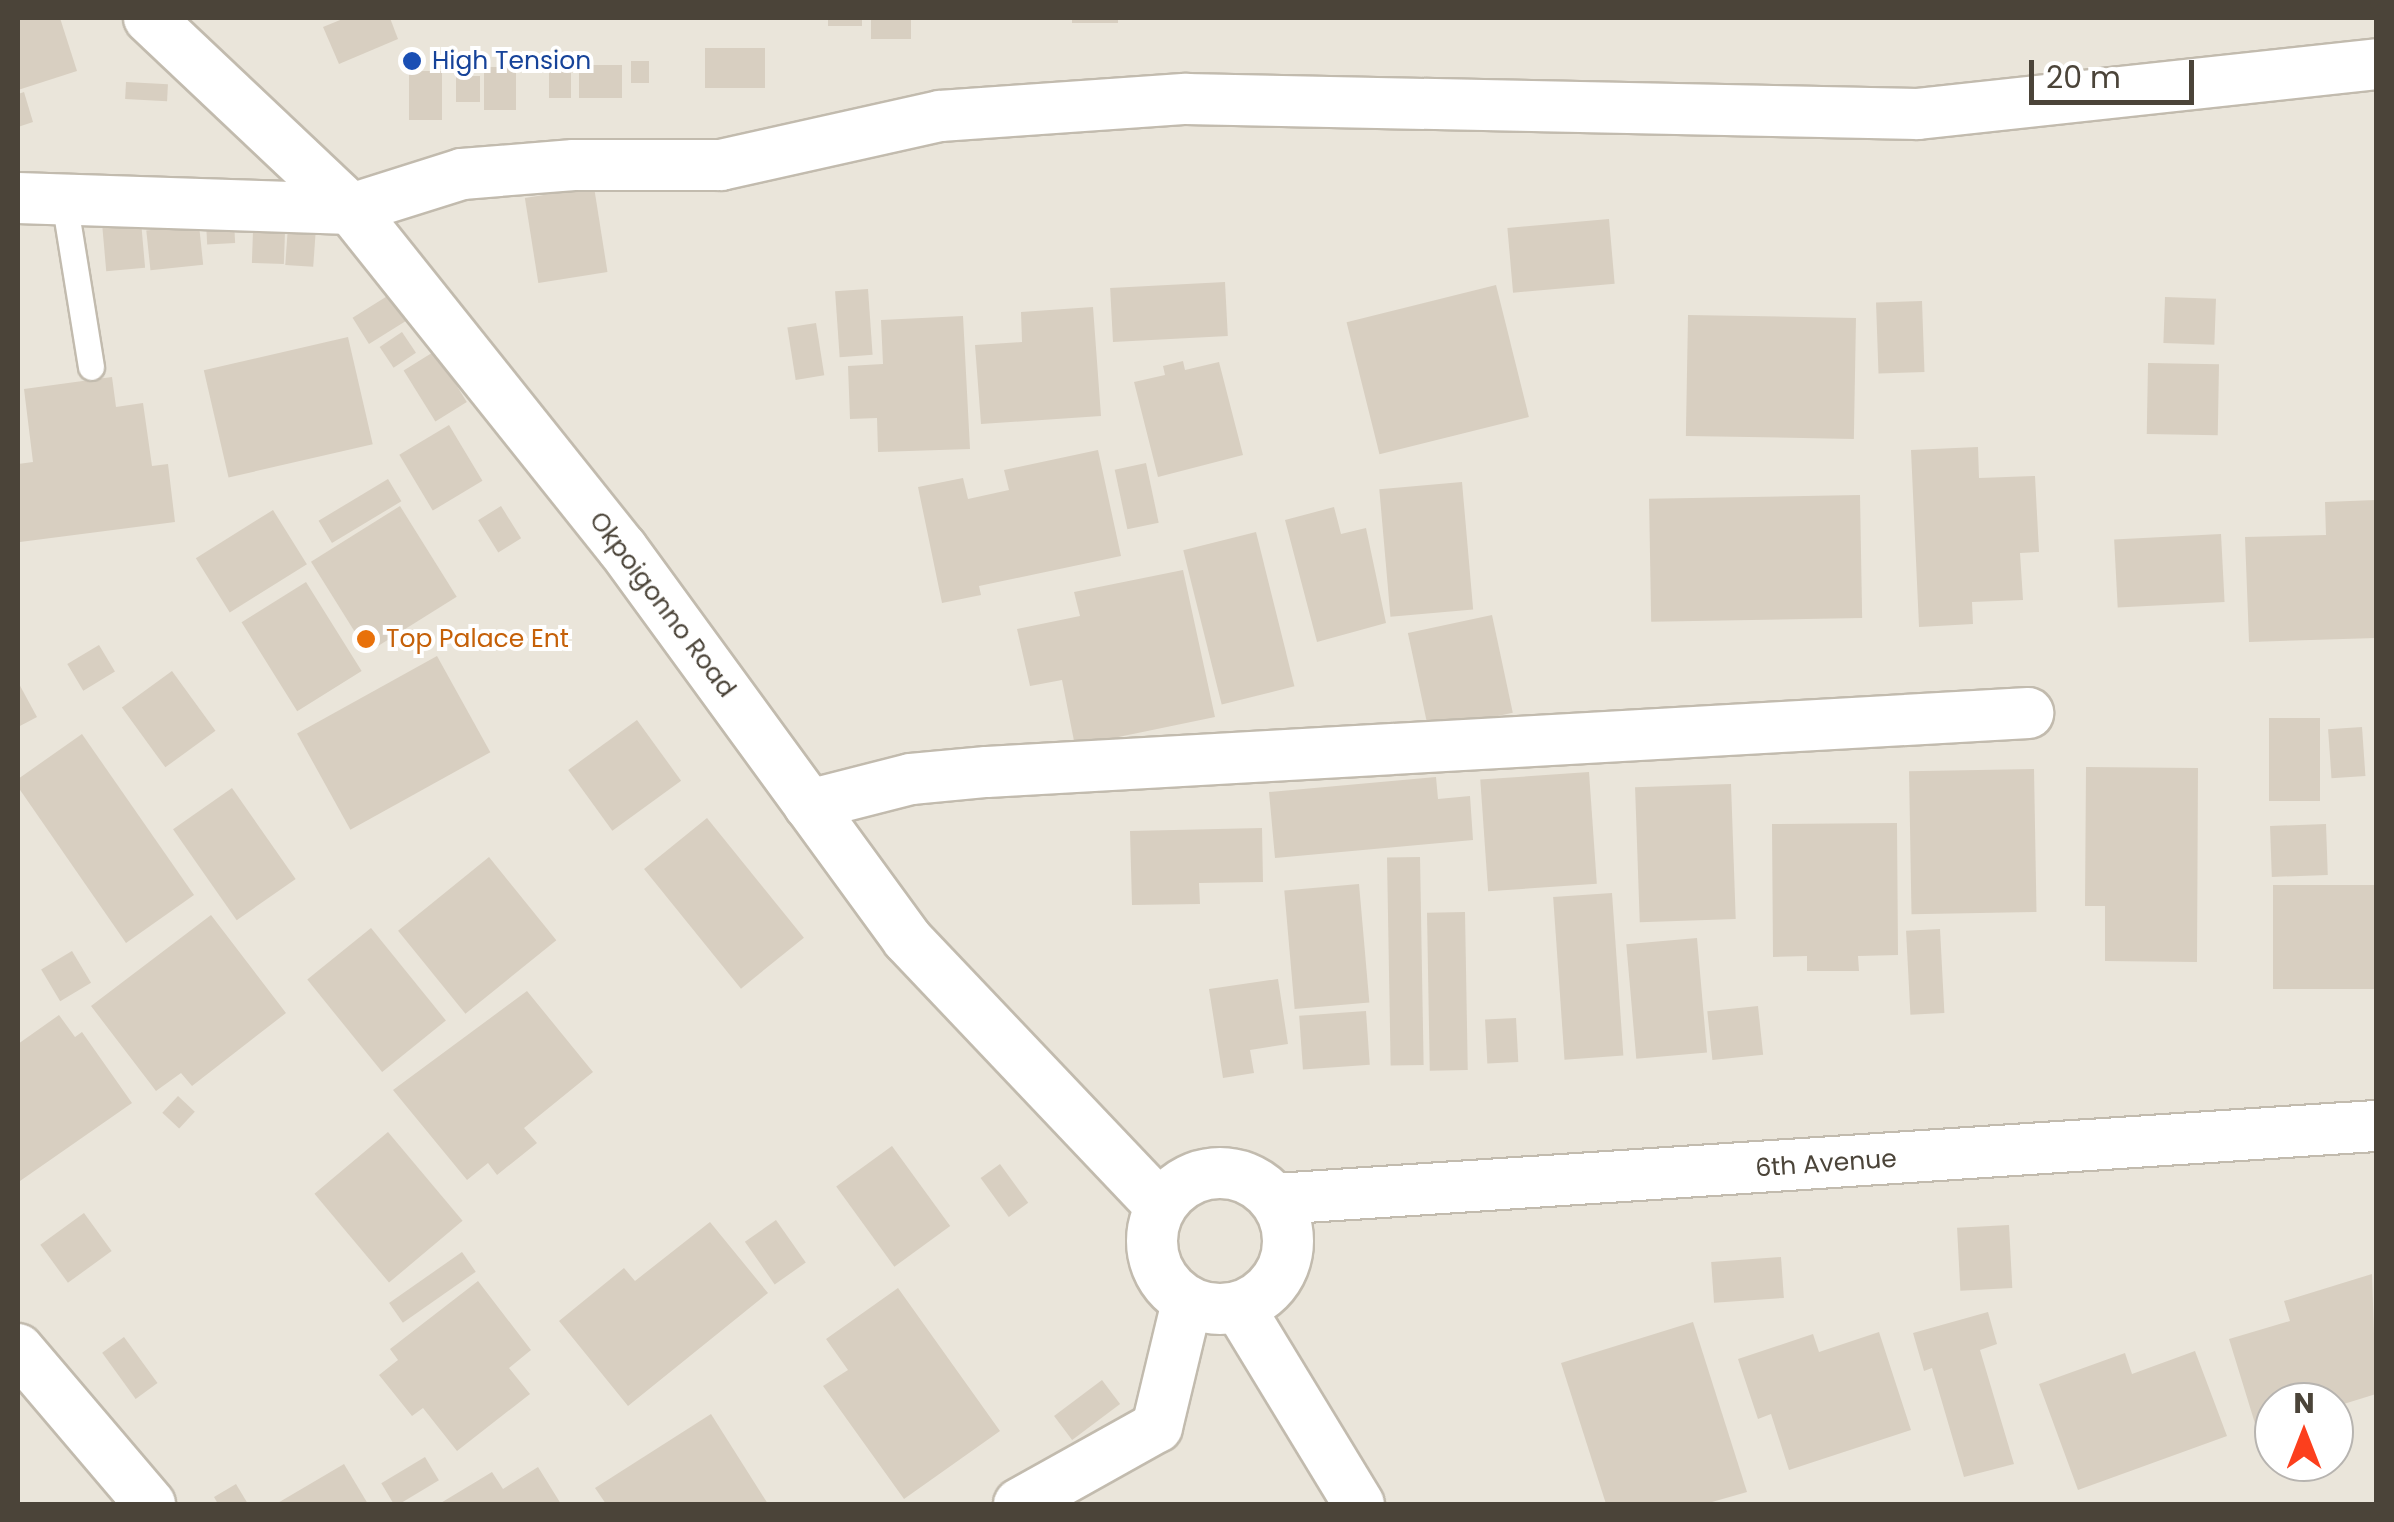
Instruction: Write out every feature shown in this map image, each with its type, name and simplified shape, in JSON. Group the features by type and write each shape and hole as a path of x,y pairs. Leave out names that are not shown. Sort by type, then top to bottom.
{"street":[{"name":"Okpoigonno Road","path":"150,18 351,209 622,548 907,939 1160,1206"},
{"path":"41,199 351,209 462,174 574,165 721,165 978,113 1186,99 1918,114 2376,64"},
{"path":"809,805 911,779 987,772 2028,714"},
{"name":"6th Avenue","path":"1276,1199 2376,1126"},
{"path":"1230,1172 1276,1199 1288,1230 1286,1262 1268,1291 1239,1307 1213,1310 1187,1302 1161,1276 1151,1242 1160,1206 1190,1180 1230,1172"},
{"path":"1019,1504 1157,1427 1187,1302"},
{"path":"1239,1307 1359,1504"},
{"path":"18,1349 150,1504"}],"lane":[{"path":"41,199 92,367"}],"shaded area":[{"path":"18,18 2376,18 2376,1504 18,1504"}],"building":[{"path":"18,18 60,18 77,71 18,90"},
{"path":"345,18 390,18 398,39 339,64 323,27"},
{"path":"828,18 862,18 862,26 828,26"},
{"path":"871,18 911,18 911,39 871,39"},
{"path":"1072,18 1118,18 1118,23 1072,23"},
{"path":"705,48 765,48 765,88 705,88"},
{"path":"631,61 649,61 649,83 631,83"},
{"path":"579,65 622,65 622,98 579,98"},
{"path":"484,67 516,67 516,110 484,110"},
{"path":"549,68 571,68 571,98 549,98"},
{"path":"409,71 442,71 442,120 409,120"},
{"path":"456,76 480,76 480,102 456,102"},
{"path":"126,82 168,84 167,101 125,99"},
{"path":"24,92 33,122 18,127 18,94"},
{"path":"594,187 607,272 538,283 525,198"},
{"path":"1609,219 1615,284 1513,293 1507,228"},
{"path":"141,221 145,268 106,271 102,224"},
{"path":"234,221 235,243 207,244 206,222"},
{"path":"199,225 203,265 150,270 146,231"},
{"path":"288,226 316,228 313,267 285,265"},
{"path":"253,231 285,232 284,264 252,263"},
{"path":"1225,282 1228,336 1113,342 1110,288"},
{"path":"1496,285 1529,417 1379,454 1347,322"},
{"path":"868,289 873,355 840,357 835,291"},
{"path":"389,295 405,321 369,344 353,318"},
{"path":"2165,297 2216,299 2214,345 2163,343"},
{"path":"1922,301 1924,372 1879,374 1876,303"},
{"path":"1093,307 1101,416 981,424 975,345 1022,342 1021,312"},
{"path":"1688,315 1856,318 1854,439 1686,436"},
{"path":"963,316 970,449 878,452 877,418 850,419 848,366 883,364 881,320"},
{"path":"816,323 824,375 796,380 787,328"},
{"path":"402,332 416,353 394,368 380,347"},
{"path":"348,337 373,444 229,477 204,370"},
{"path":"435,351 467,402 435,421 404,371"},
{"path":"1183,361 1185,370 1219,362 1243,455 1158,477 1134,382 1165,375 1163,366"},
{"path":"2148,363 2219,364 2218,435 2147,434"},
{"path":"112,377 116,407 143,403 152,466 168,464 175,522 20,542 18,464 33,462 24,389"},
{"path":"449,425 482,481 433,511 399,455"},
{"path":"1978,447 1979,478 2035,476 2039,552 2020,553 2023,600 1972,602 1973,624 1919,627 1911,450"},
{"path":"1098,450 1121,556 979,586 981,595 942,603 918,487 963,478 968,499 1009,490 1004,470"},
{"path":"1146,463 1159,523 1127,529 1115,470"},
{"path":"388,479 401,501 332,543 319,521"},
{"path":"1462,482 1473,610 1390,617 1379,489"},
{"path":"1860,495 1862,618 1651,622 1649,499"},
{"path":"2376,500 2376,638 2249,642 2245,537 2326,535 2325,502"},
{"path":"400,506 457,597 368,652 311,562"},
{"path":"501,506 521,538 498,553 478,520"},
{"path":"1334,507 1341,534 1366,528 1386,623 1317,642 1285,520"},
{"path":"273,510 307,564 230,612 196,558"},
{"path":"1256,532 1294,686 1222,704 1183,550"},
{"path":"2221,534 2225,602 2118,608 2114,540"},
{"path":"1183,570 1215,717 1075,746 1062,680 1030,686 1017,629 1080,616 1074,592"},
{"path":"306,582 362,671 297,711 242,622"},
{"path":"1492,615 1513,713 1429,731 1408,633"},
{"path":"99,645 115,672 83,691 67,664"},
{"path":"437,656 490,752 350,830 297,734"},
{"path":"172,671 215,731 165,767 122,707"},
{"path":"18,682 37,717 18,727"},
{"path":"2269,718 2320,718 2320,801 2269,801"},
{"path":"637,720 681,781 612,831 568,770"},
{"path":"2362,727 2365,776 2332,778 2328,729"},
{"path":"82,734 194,895 126,943 18,787 18,779"},
{"path":"2086,767 2198,768 2197,962 2105,961 2105,906 2085,906"},
{"path":"2034,769 2036,912 1912,914 1909,771"},
{"path":"1589,772 1597,884 1488,891 1480,780"},
{"path":"1436,777 1438,799 1470,796 1473,840 1275,858 1269,792"},
{"path":"1731,784 1736,919 1640,922 1635,787"},
{"path":"232,788 296,879 237,920 173,829"},
{"path":"707,818 804,938 741,989 644,869"},
{"path":"1897,823 1898,955 1858,956 1859,971 1807,971 1807,956 1773,957 1772,824"},
{"path":"2326,824 2328,875 2272,877 2270,826"},
{"path":"1262,828 1263,882 1199,883 1200,904 1132,905 1130,831"},
{"path":"489,857 556,940 465,1014 398,931"},
{"path":"1420,857 1424,1065 1391,1066 1387,858"},
{"path":"1359,884 1369,1003 1295,1009 1284,891"},
{"path":"2273,885 2376,885 2376,989 2273,989"},
{"path":"1612,893 1623,1056 1565,1060 1553,897"},
{"path":"1465,912 1468,1070 1430,1071 1427,913"},
{"path":"211,915 286,1013 192,1086 181,1073 156,1091 91,1006"},
{"path":"371,928 446,1020 382,1072 307,980"},
{"path":"1940,929 1944,1013 1910,1015 1906,931"},
{"path":"1697,938 1707,1053 1636,1059 1626,944"},
{"path":"72,951 91,983 60,1001 41,970"},
{"path":"1278,979 1288,1044 1250,1050 1254,1073 1223,1078 1209,989"},
{"path":"527,991 593,1072 524,1128 537,1143 497,1175 488,1163 467,1180 393,1090"},
{"path":"1758,1006 1763,1055 1712,1060 1707,1011"},
{"path":"1366,1011 1370,1065 1303,1070 1299,1016"},
{"path":"59,1015 75,1037 82,1032 132,1103 20,1181 18,1044"},
{"path":"1516,1018 1518,1062 1487,1064 1485,1020"},
{"path":"178,1096 195,1112 179,1129 162,1113"},
{"path":"388,1132 463,1221 389,1283 314,1194"},
{"path":"892,1146 950,1226 894,1267 836,1187"},
{"path":"1000,1164 1028,1203 1009,1217 981,1178"},
{"path":"84,1213 112,1251 68,1283 40,1245"},
{"path":"776,1220 806,1263 775,1284 745,1242"},
{"path":"710,1222 768,1293 628,1406 559,1321 624,1268 635,1281"},
{"path":"2009,1225 2012,1288 1960,1291 1957,1228"},
{"path":"462,1252 476,1272 403,1323 389,1303"},
{"path":"1781,1257 1784,1298 1714,1303 1711,1262"},
{"path":"2372,1274 2376,1394 2354,1401 2354,1382 2254,1382 2254,1420 2229,1339 2290,1321 2284,1301"},
{"path":"478,1281 531,1350 509,1368 530,1394 457,1451 423,1408 412,1416 379,1375 398,1360 390,1349"},
{"path":"898,1288 1000,1431 904,1499 823,1386 848,1370 826,1339"},
{"path":"1988,1312 1997,1344 1980,1350 2014,1464 1964,1477 1932,1368 1924,1371 1913,1333"},
{"path":"1693,1322 1747,1492 1705,1504 1606,1504 1561,1363"},
{"path":"1879,1332 1911,1430 1789,1470 1771,1414 1758,1419 1738,1359 1813,1334 1819,1352"},
{"path":"124,1337 158,1383 136,1399 102,1353"},
{"path":"2195,1351 2227,1436 2078,1490 2039,1384 2125,1353 2132,1374"},
{"path":"1102,1380 1120,1404 1072,1440 1054,1416"},
{"path":"711,1414 768,1504 606,1504 595,1488"},
{"path":"425,1457 439,1480 399,1504 394,1504 381,1483"},
{"path":"344,1464 368,1504 276,1504"},
{"path":"538,1467 561,1504 439,1504 492,1472 503,1489"},
{"path":"236,1484 248,1504 218,1504 214,1497"}],"place":[{"name":"High Tension","path":"412,61"},
{"name":"Top Palace Ent","path":"366,639"}]}
